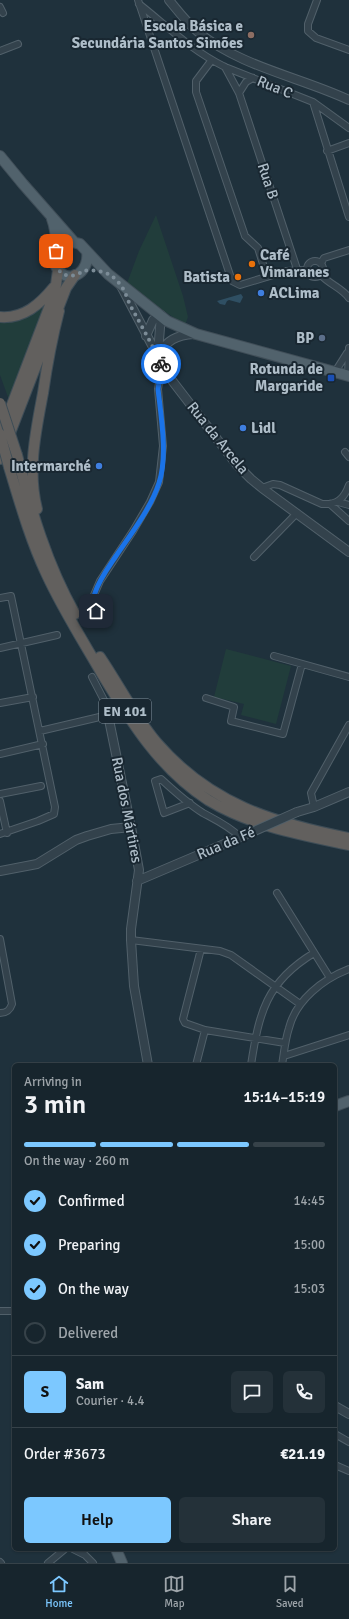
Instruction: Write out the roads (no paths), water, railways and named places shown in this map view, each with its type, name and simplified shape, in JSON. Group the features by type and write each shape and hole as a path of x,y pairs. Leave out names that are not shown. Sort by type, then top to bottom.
{"highway":[{"path":"0,435 55,292 58,270"},
{"path":"0,459 66,288 79,273"},
{"path":"0,317 19,315 30,310 40,303 56,285"},
{"path":"40,537 44,532 35,500 33,463 36,431 58,311"},
{"name":"EN 101","path":"0,403 17,455 40,537 70,605 95,649 147,730 165,751 208,788 254,813 295,826 349,838"},
{"name":"EN 101","path":"0,435 32,539 46,574 63,607 124,710 146,743 164,764 187,785 236,814 262,824 287,831 349,845"}],"main road":[{"path":"1,159 74,242"},
{"path":"51,215 56,230 56,251"},
{"path":"108,274 93,271 66,275 58,270 54,264 56,251 60,245 67,242 80,244 108,274 167,321 196,334 348,376"},
{"path":"79,273 87,266 87,252"},
{"path":"337,1105 349,1100"},
{"path":"117,1551 122,1563"}],"street":[{"path":"169,0 198,32 220,47 242,58 349,100"},
{"path":"317,0 308,24 308,31 316,38 349,50"},
{"path":"138,2 232,282 240,285 297,269 307,270"},
{"name":"Rua C","path":"138,2 174,34 212,60 225,67 313,102 327,151 349,217"},
{"path":"0,52 18,44"},
{"path":"212,60 196,81 196,92 245,236 258,248 267,277"},
{"name":"Rua B","path":"225,67 239,93 297,269"},
{"path":"239,93 246,82 253,78"},
{"path":"313,102 349,128"},
{"path":"327,151 349,143"},
{"path":"320,263 324,258 349,250"},
{"path":"315,261 320,263 323,269 321,275 316,278 310,276 307,270 309,264 315,261"},
{"path":"321,275 326,281 345,292 349,298"},
{"name":"Rua da Arcela","path":"120,284 167,374 237,465 262,488 349,552"},
{"path":"146,336 153,320 161,315"},
{"path":"158,356 161,315"},
{"path":"158,356 169,341 177,336 196,334"},
{"path":"335,372 348,349"},
{"path":"348,349 348,376"},
{"path":"96,611 94,595 100,581 133,531 150,502 159,482 162,467 163,446 158,389 159,383 167,374"},
{"path":"262,488 273,484 280,485 319,502 330,504 338,502 345,497 349,485"},
{"path":"338,502 349,505"},
{"path":"330,504 349,521"},
{"path":"254,556 297,513"},
{"path":"0,598 11,596 43,744 55,808 54,814 7,833 0,834"},
{"path":"0,648 57,635"},
{"path":"274,656 349,677"},
{"path":"206,698 234,707 230,721 283,734 302,664"},
{"name":"Rua dos Mártires","path":"92,677 106,704 139,870 131,922 131,940 134,986 148,1063"},
{"path":"0,703 32,697"},
{"path":"40,730 108,715"},
{"path":"314,806 311,793 349,725"},
{"path":"0,754 43,744"},
{"path":"190,803 164,813 155,781 161,779 177,794 190,803 202,812 230,828 240,837"},
{"path":"0,794 40,786"},
{"name":"Rua da Fé","path":"137,881 296,812 349,792"},
{"path":"0,801 7,833"},
{"path":"0,871 37,864 87,836 111,828 131,827"},
{"path":"278,893 330,978"},
{"path":"0,939 12,1004 10,1009 6,1012 0,1013"},
{"path":"131,940 220,951 231,955 300,1004"},
{"path":"201,949 183,1019 185,1023 205,1030 285,1043"},
{"path":"251,1063 255,1038 262,1012 275,986 296,965 314,953"},
{"path":"282,1063 289,1026 300,1004 320,985 330,978 349,969"},
{"path":"197,1063 205,1030"},
{"path":"284,1056 349,1035"},
{"path":"0,1311 12,1311"},
{"path":"337,1407 349,1414"},
{"path":"337,1435 349,1442"},
{"path":"337,1466 349,1471"},
{"path":"48,1563 63,1551"},
{"path":"77,1551 85,1555 93,1563"}],"water":[{"path":"241,294 243,297 240,303 229,300 225,305 220,304 217,301"}],"place":[{"name":"Escola Básica e Secundária Santos Simões","path":"251,35"},
{"name":"Café Vimaranes","path":"252,264"},
{"name":"Batista","path":"238,277"},
{"name":"ACLima","path":"261,293"},
{"name":"BP","path":"322,338"},
{"name":"Rotunda de Margaride","path":"331,378"},
{"name":"Lidl","path":"243,428"},
{"name":"Intermarché","path":"99,466"}]}
